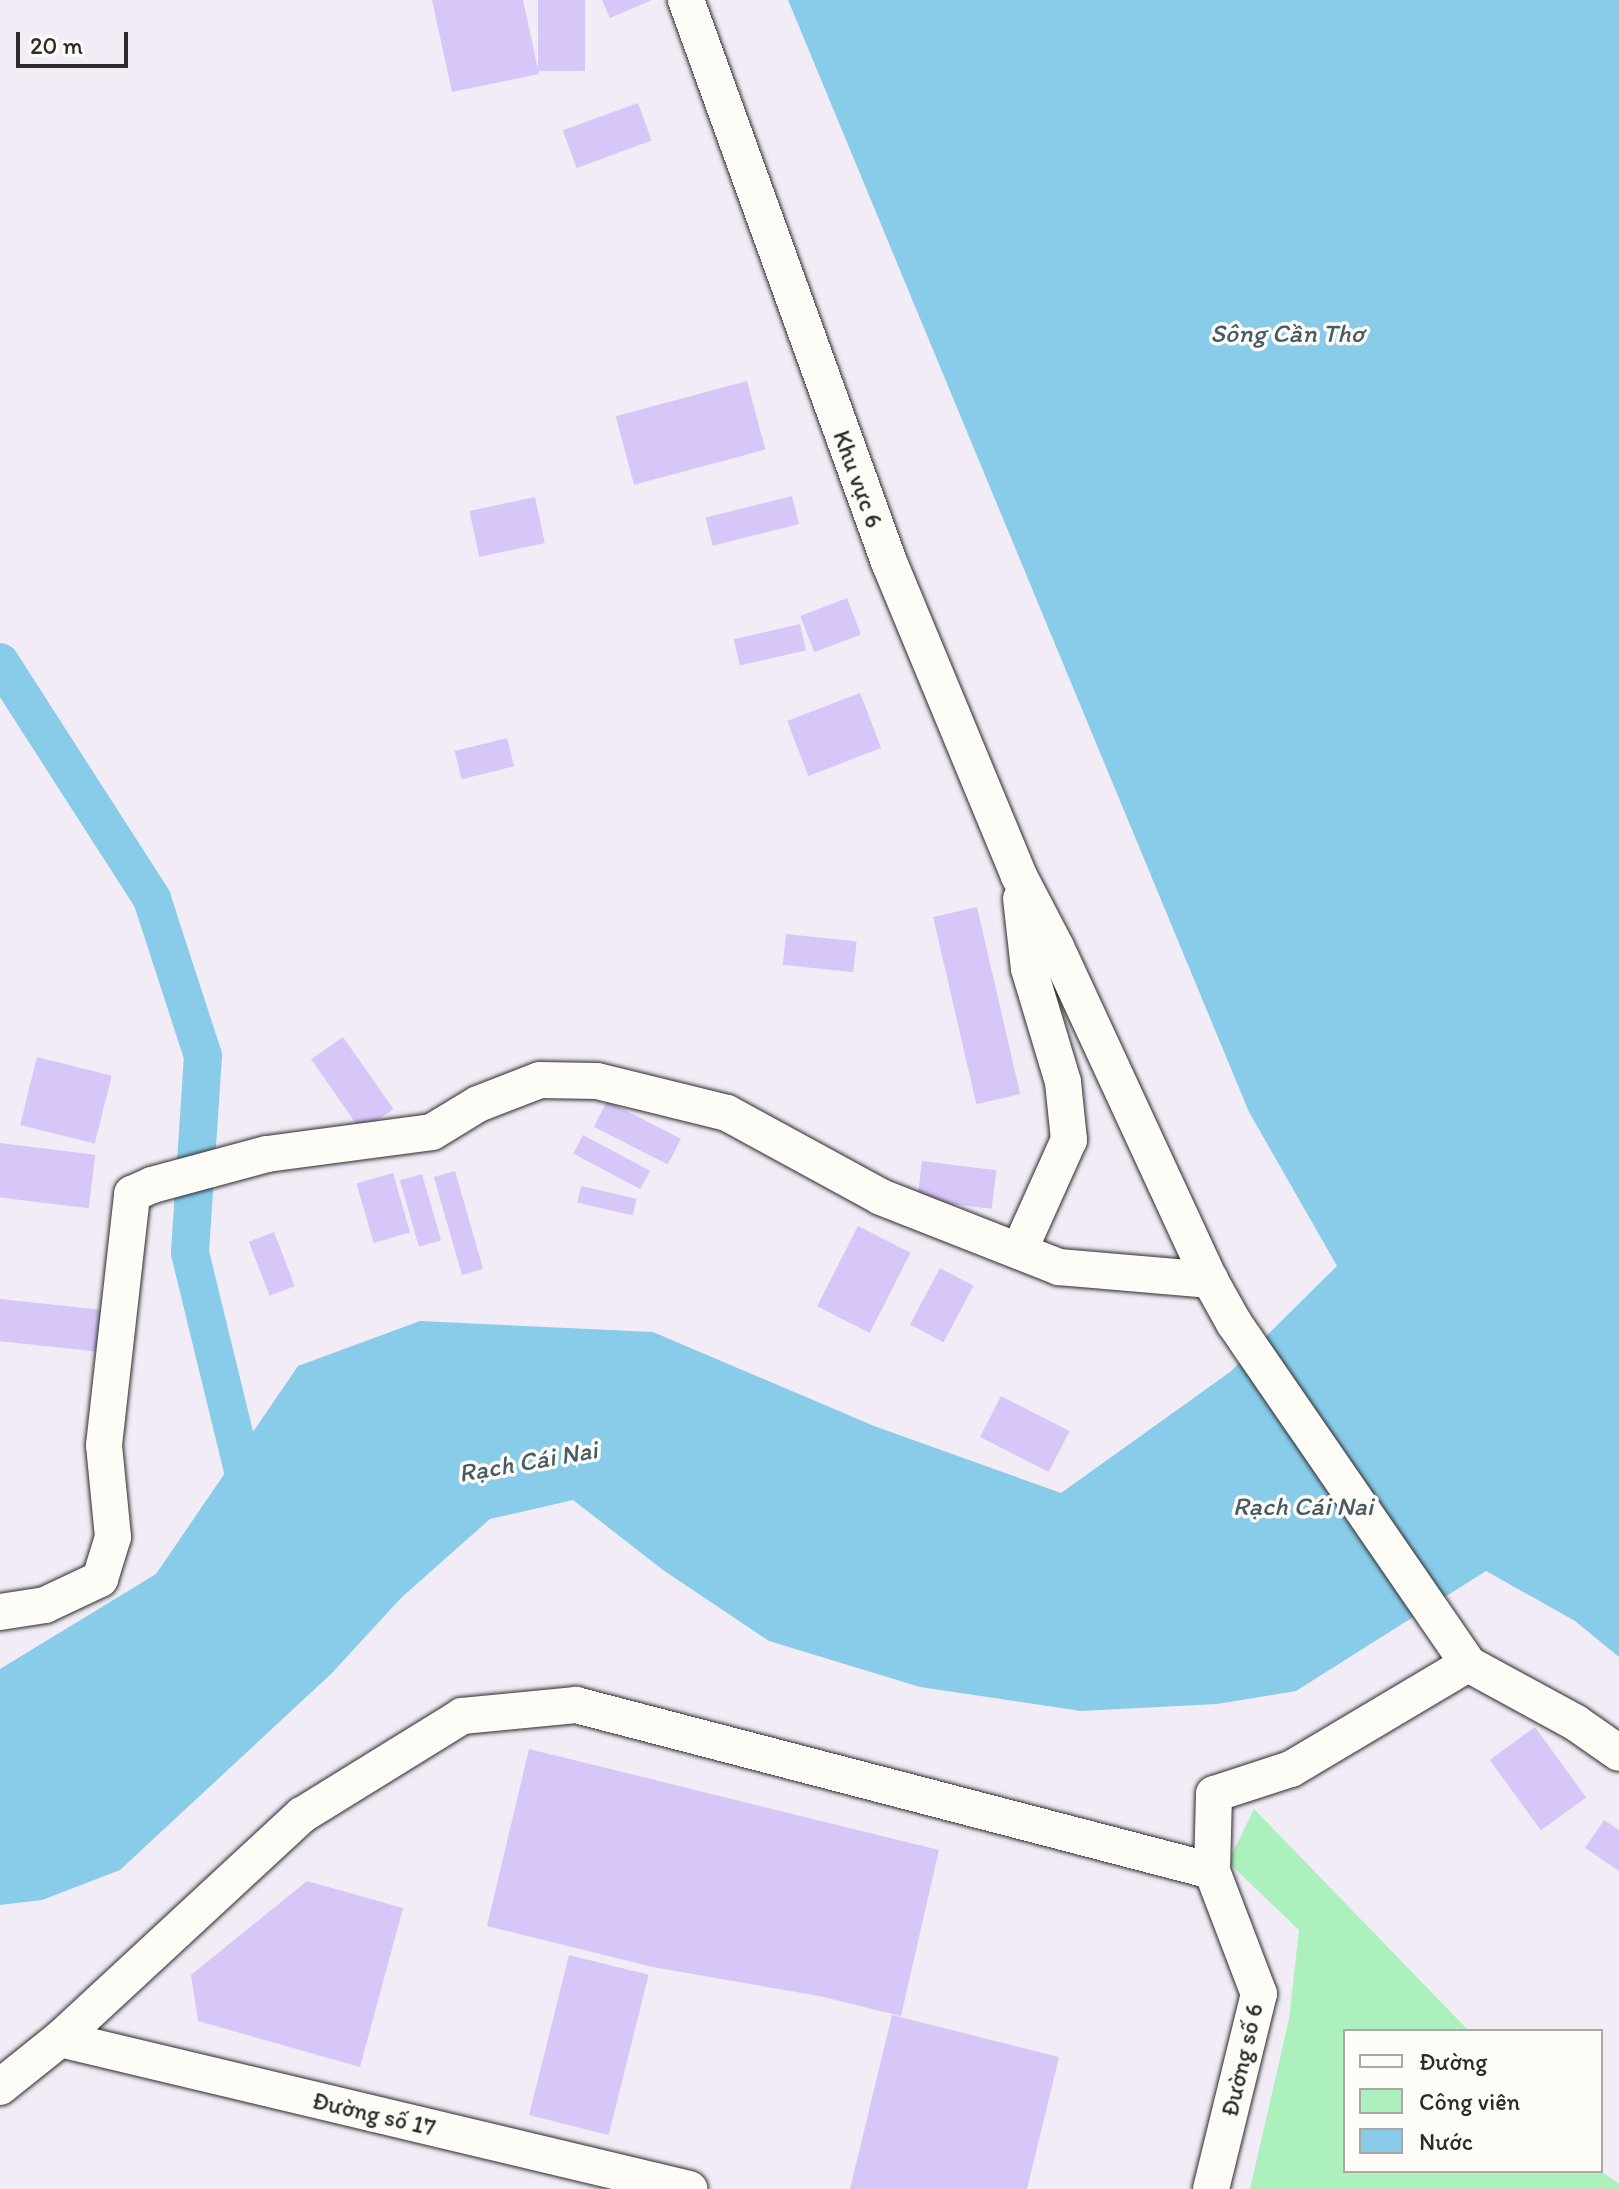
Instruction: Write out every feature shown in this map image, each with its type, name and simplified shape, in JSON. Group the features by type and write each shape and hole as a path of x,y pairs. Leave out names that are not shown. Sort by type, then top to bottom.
{"street":[{"name":"Khu vực 6","path":"686,0 889,562 1019,876 1056,947 1210,1280 1234,1323 1468,1664"},
{"path":"1019,876 1029,969 1063,1082 1069,1140 1019,1251"},
{"path":"0,1612 45,1605 100,1579 113,1537 104,1445 132,1194 152,1185 267,1154 432,1132 478,1104 540,1080 597,1081 727,1113 881,1197 1059,1267 1210,1280"},
{"path":"1468,1664 1576,1723 1619,1753"},
{"name":"Đường số 6","path":"1211,2189 1259,1994 1212,1871 1214,1794 1291,1769 1468,1664"},
{"path":"0,2087 60,2039 302,1815 462,1716 576,1705 1212,1871"},
{"name":"Đường số 17","path":"60,2039 689,2189"}],"green space":[{"path":"1254,1809 1467,2029 1343,2029 1343,2173 1603,2172 1619,2184 1619,2189 1250,2189 1289,2019 1299,1930 1228,1862"}],"water":[{"name":"Sông Cần Thơ","path":"788,0 1619,0 1619,1657 1575,1621 1486,1571 1296,1691 1217,1704 1081,1711 920,1687 769,1641 663,1570 573,1500 490,1519 401,1598 331,1674 120,1870 42,1900 0,1905 0,1669 156,1574 298,1366 420,1321 653,1332 874,1426 1061,1493 1230,1372 1337,1266 1249,1112"}],"building":[{"path":"432,0 523,0 539,74 452,92"},
{"path":"538,0 585,0 585,71 538,71"},
{"path":"602,0 652,0 610,18"},
{"path":"638,103 652,141 577,168 563,130"},
{"path":"747,381 765,450 634,485 616,416"},
{"path":"792,496 799,524 713,546 706,518"},
{"path":"535,497 545,543 479,557 469,511"},
{"path":"847,598 861,634 814,652 800,616"},
{"path":"800,624 806,650 740,666 734,639"},
{"path":"860,693 881,748 808,776 787,721"},
{"path":"507,738 514,766 462,779 455,751"},
{"path":"977,907 1020,1094 976,1104 933,917"},
{"path":"786,934 857,941 853,972 783,965"},
{"path":"343,1037 393,1109 362,1131 311,1059"},
{"path":"37,1057 112,1076 95,1144 20,1125"},
{"path":"607,1101 681,1139 668,1165 594,1127"},
{"path":"583,1135 650,1171 640,1189 573,1154"},
{"path":"0,1143 95,1155 89,1208 0,1197"},
{"path":"922,1161 996,1170 992,1209 917,1200"},
{"path":"455,1171 483,1269 462,1275 434,1177"},
{"path":"393,1173 410,1233 374,1243 356,1183"},
{"path":"422,1174 441,1240 419,1247 400,1180"},
{"path":"581,1186 637,1199 633,1215 577,1203"},
{"path":"858,1226 911,1253 870,1333 817,1306"},
{"path":"274,1232 295,1286 270,1296 249,1242"},
{"path":"940,1268 974,1286 944,1342 910,1325"},
{"path":"0,1299 101,1310 97,1351 0,1341"},
{"path":"1001,1396 1070,1431 1049,1472 980,1437"},
{"path":"1535,1727 1586,1797 1541,1830 1490,1760"},
{"path":"529,1749 939,1850 901,2016 819,1996 653,1967 487,1926"},
{"path":"1604,1820 1619,1830 1619,1871 1585,1848"},
{"path":"307,1881 403,1908 360,2067 198,2021 191,1975"},
{"path":"569,1955 649,1975 609,2135 529,2115"},
{"path":"892,2015 1059,2057 1027,2189 850,2189"}],"waterway":[{"path":"0,662 152,899 203,1056 190,1253 251,1504"}],"water label":[{"name":"Rạch Cái Nai","path":"528,1462"},
{"name":"Rạch Cái Nai","path":"1303,1507"}]}
